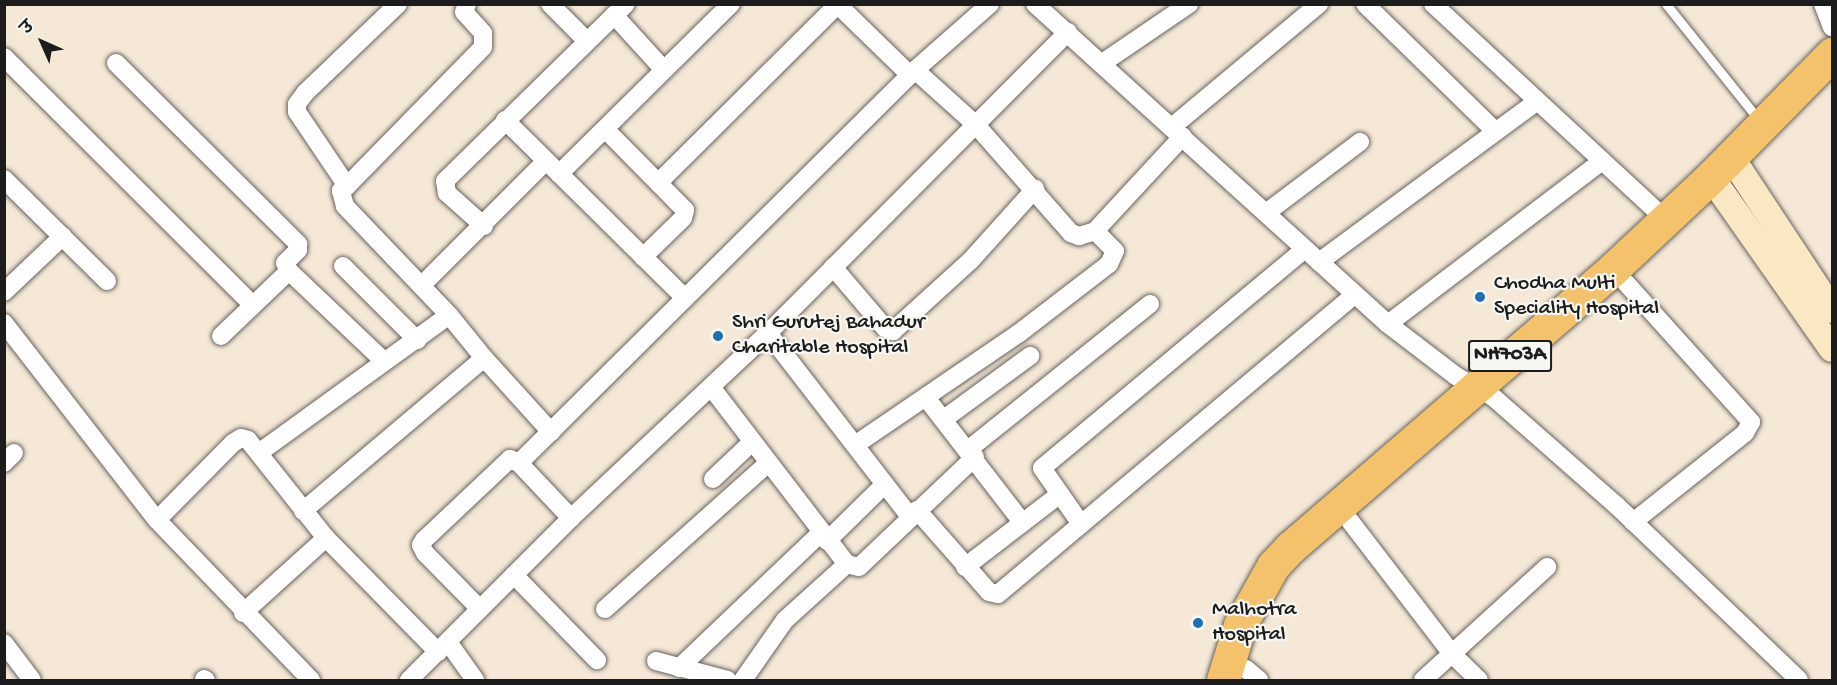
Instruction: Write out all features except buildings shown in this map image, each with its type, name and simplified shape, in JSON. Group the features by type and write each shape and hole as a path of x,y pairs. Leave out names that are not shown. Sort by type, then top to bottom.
{"highway":[{"name":"NH703A","path":"1243,678 1240,625 1273,566 1309,530 1484,391 1626,283 1727,175 1763,124 1833,54"},
{"name":"NH703A","path":"1243,678 1258,632 1289,578 1666,220 1727,175 1833,82"}],"street":[{"path":"347,186 297,112 297,104 398,4"},
{"path":"467,4 464,12 483,33 483,47 341,191 345,206 423,284 484,358 551,432"},
{"path":"550,4 587,41"},
{"path":"423,284 484,226 553,167 605,129 731,4"},
{"path":"658,183 837,4 912,73 976,125 1035,189 1071,233 1086,237 1095,231 1178,132 1319,4"},
{"path":"519,463 912,73 990,4"},
{"path":"1101,64 1190,4"},
{"path":"1365,4 1494,130"},
{"path":"1823,4 1833,27"},
{"path":"1439,6 1537,101 1666,220"},
{"path":"1044,7 1101,64 1388,324 1484,391 1633,522 1799,681"},
{"path":"484,226 447,194 444,185 505,120 620,10 664,70"},
{"path":"409,681 571,518 768,333 1068,32"},
{"path":"4,57 253,305"},
{"path":"116,63 298,244 298,250 285,263 289,271 384,361"},
{"path":"1319,262 1494,130 1537,101"},
{"path":"505,120 685,298"},
{"path":"605,129 686,214 643,257"},
{"path":"1266,213 1360,142"},
{"path":"1388,324 1602,161"},
{"path":"1727,175 1833,310"},
{"path":"1727,175 1831,340"},
{"path":"4,179 107,281"},
{"path":"833,267 885,328 893,332 971,260 1035,189"},
{"path":"855,445 927,399 1109,264 1115,251 1095,231"},
{"path":"4,292 63,236"},
{"path":"1081,524 1043,473 1047,463 1305,249"},
{"path":"343,266 417,339"},
{"path":"221,336 289,271"},
{"path":"1626,283 1750,422 1745,433 1633,522"},
{"path":"768,333 884,485 989,592 998,594 1355,294"},
{"path":"711,387 824,537 847,564 859,567 972,453 1150,304"},
{"path":"260,452 449,315"},
{"path":"4,323 157,520 243,613 311,681"},
{"path":"944,419 1030,356"},
{"path":"303,511 484,358"},
{"path":"927,399 972,453 1022,522"},
{"path":"157,520 233,442 240,438 248,440 260,452 303,511 326,537 443,647 475,681"},
{"path":"713,479 751,443"},
{"path":"480,609 421,545 510,459 519,463 571,518"},
{"path":"605,609 767,464"},
{"path":"680,668 884,485"},
{"path":"965,567 1060,494"},
{"path":"1350,522 1453,655 1479,681"},
{"path":"243,613 326,537"},
{"path":"743,681 778,626 847,564"},
{"path":"1429,679 1547,567"},
{"path":"514,575 597,660"},
{"path":"4,643 31,680"},
{"path":"656,661 728,681"}],"lane":[{"path":"1666,4 1763,124"}],"place":[{"name":"Chodha Multi Speciality Hospital","path":"1480,297"},
{"name":"Shri Gurutej Bahadur Charitable Hospital","path":"718,336"},
{"name":"Malhotra Hospital","path":"1198,623"}]}
